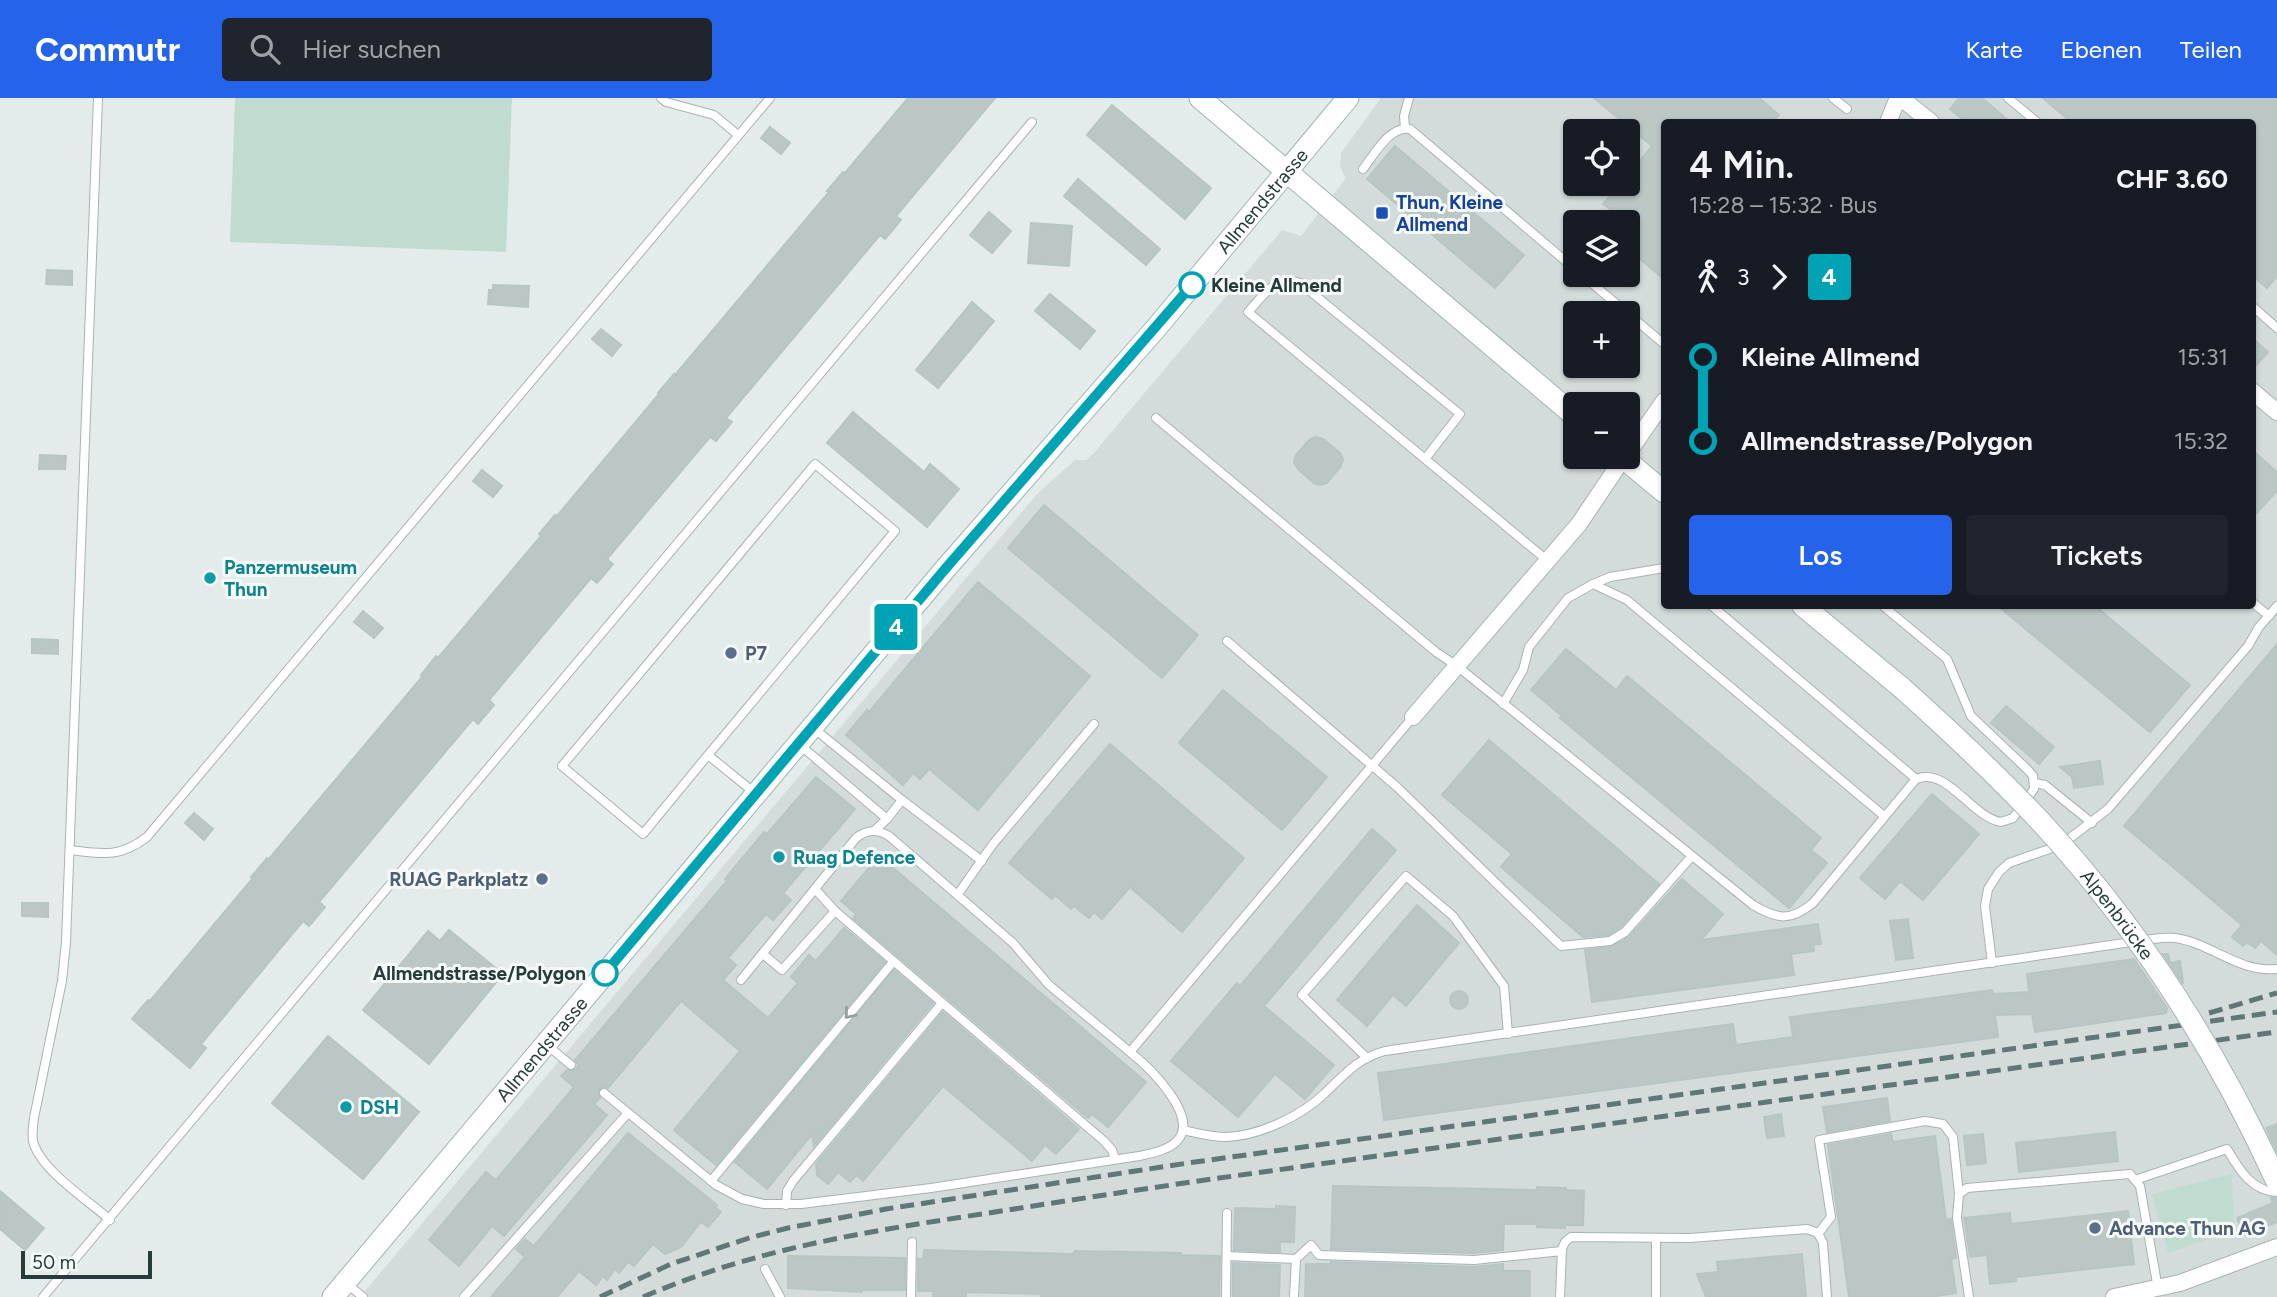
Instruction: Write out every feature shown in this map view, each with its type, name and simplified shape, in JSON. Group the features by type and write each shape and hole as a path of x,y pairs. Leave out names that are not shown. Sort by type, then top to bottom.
{"main road":[{"path":"1200,98 1563,406"},
{"name":"Allmendstrasse","path":"339,1290 755,794 997,509 1157,327 1348,98"},
{"path":"1638,469 1661,489"},
{"name":"Alpenbrücke","path":"1807,609 1902,688 1976,755 2070,855 2118,913 2167,982 2206,1044 2277,1182"}],"street":[{"path":"1890,119 1900,98 1927,119"},
{"path":"2256,394 2277,412"},
{"path":"1640,434 1661,405"},
{"path":"1413,717 1548,562 1585,515 1615,469"},
{"path":"2120,1297 2192,1279 2277,1247"}],"lane":[{"path":"98,98 66,942 62,981 34,1118 33,1139 40,1156 54,1172 110,1220"},
{"path":"661,98 666,102 714,115 738,135"},
{"path":"70,850 122,852 147,837 770,98"},
{"path":"1405,128 1404,117 1409,98"},
{"path":"1833,98 1847,109"},
{"path":"2008,98 2033,119"},
{"path":"43,1297 1032,122"},
{"path":"1363,169 1392,134 1405,128 1414,132 1563,259"},
{"path":"1425,459 1460,414 1300,283 1290,279 1272,286 1248,312 1548,562"},
{"path":"1596,287 1661,341"},
{"path":"2256,310 2277,328"},
{"path":"1156,418 1426,643 1753,905 1776,917 1795,915 1813,903 1916,779 1924,776 1940,779 1984,816 2001,822 2013,818 2029,798 2035,783"},
{"path":"814,464 895,531 708,755 643,834 562,766 814,464"},
{"path":"1503,704 1523,670 1529,647 1568,598 1610,577 1661,568"},
{"path":"1592,584 1627,600 1884,816"},
{"path":"2256,605 2269,616"},
{"path":"1992,964 1985,905 1991,881 2009,863 2062,845 2108,809 2248,646 2277,606"},
{"path":"1716,609 1916,779"},
{"path":"1887,609 1947,659 1971,716 2028,770 2035,783"},
{"path":"1227,641 1372,765 1562,946 1610,941 1625,932 1692,856"},
{"path":"1130,1052 1413,717"},
{"path":"958,894 1000,836 1094,724"},
{"path":"805,735 902,800 982,861"},
{"path":"805,735 887,819"},
{"path":"708,755 755,794"},
{"path":"2035,783 2045,785 2092,823"},
{"path":"741,980 856,838 875,830 902,800"},
{"path":"604,1093 711,1181 742,1199 764,1204 786,1205 931,1188 1149,1154 1168,1147 1180,1137 1183,1122 1163,1082 1049,985 1013,943 958,894 889,836 875,830"},
{"path":"1366,1057 1301,995 1406,876 1453,916 1504,986 1508,1034"},
{"path":"816,889 835,911 893,962 1104,1141 1112,1150 1115,1159"},
{"path":"763,954 782,970 835,911"},
{"path":"1183,1130 1229,1137 1294,1118 1351,1066 1366,1057 1385,1051 2173,937 2250,967 2277,969"},
{"path":"711,1181 893,962"},
{"path":"786,1205 793,1181 942,1003"},
{"path":"545,1044 571,1065"},
{"path":"464,1297 628,1113"},
{"path":"1818,1234 1831,1217 1819,1140 1925,1121 1943,1124 1953,1137 1959,1194 1957,1218 1969,1297"},
{"path":"2135,1180 2227,1149 2245,1178 2268,1191 2277,1192"},
{"path":"1959,1194 1967,1188 2130,1174 2140,1186 2158,1289"},
{"path":"1226,1297 1227,1213"},
{"path":"1560,1297 1562,1251 1565,1242 1571,1237 1703,1237 1807,1229 1818,1234 1823,1243 1827,1297"},
{"path":"1656,1297 1657,1238"},
{"path":"911,1297 912,1242"},
{"path":"1294,1297 1296,1259 1311,1245 1319,1255 1474,1260 1562,1251"},
{"path":"1227,1256 1296,1259"},
{"path":"765,1269 780,1297"},
{"path":"339,1290 363,1297"}],"shaded area":[{"path":"1381,98 2277,98 2277,1297 360,1297 1037,494 1075,460 1086,460 1093,454 1282,230 1301,236 1346,178 1340,167 1341,153"}],"green space":[{"path":"235,98 512,98 506,252 230,242"},
{"path":"2232,1174 2234,1230 2168,1253 2152,1194"}],"building":[{"path":"908,98 995,98 896,216 901,220 885,239 880,235 726,418 732,422 716,441 710,437 607,559 613,564 597,583 591,578 489,700 494,705 478,724 473,719 319,902 325,907 309,926 303,921 201,1044 206,1048 190,1068 132,1019 148,1000 150,1001 253,878 251,877 422,677 436,656 438,658 541,536 539,534 555,515 557,516 829,192 827,191"},
{"path":"1594,98 1759,98 1779,115 1775,119 1661,119 1661,276 1640,259 1640,210 1611,210 1603,204 1610,196 1640,196 1640,160 1652,146 1640,136 1640,119 1619,119"},
{"path":"1959,98 1982,98 2006,119 1962,119 1950,109"},
{"path":"2043,98 2277,98 2277,276 2267,288 2256,278 2256,119 2068,119"},
{"path":"1112,105 1211,188 1185,219 1087,135"},
{"path":"770,127 790,143 781,154 761,138"},
{"path":"1395,146 1524,255 1495,288 1367,179"},
{"path":"1078,179 1160,249 1146,265 1064,196"},
{"path":"989,212 1011,231 992,253 970,235"},
{"path":"1031,223 1072,226 1069,266 1028,263"},
{"path":"47,270 72,271 72,285 46,284"},
{"path":"493,285 529,286 528,307 488,304 489,290 493,290"},
{"path":"1050,294 1095,331 1080,349 1035,311"},
{"path":"972,302 994,321 938,388 916,370"},
{"path":"601,329 621,345 612,356 592,339"},
{"path":"2256,342 2268,352 2256,366"},
{"path":"853,412 924,472 930,464 959,489 927,527 827,443"},
{"path":"1310,439 1323,439 1340,453 1343,459 1341,466 1327,483 1321,485 1315,484 1294,462 1296,455"},
{"path":"2256,454 2277,472 2277,491 2256,514"},
{"path":"40,455 66,456 65,469 39,469"},
{"path":"482,470 502,486 493,497 473,481"},
{"path":"1044,505 1198,635 1162,678 1008,548"},
{"path":"978,582 1090,676 978,810 929,769 920,779 913,773 903,785 846,735 867,710 869,712"},
{"path":"2002,609 2099,609 2190,685 2150,732"},
{"path":"363,611 383,628 374,638 354,622"},
{"path":"32,639 58,640 58,654 32,653"},
{"path":"2277,644 2277,955 2261,941 2255,948 2247,942 2243,946 2232,937 2242,925 2124,826"},
{"path":"1566,649 1616,690 1627,676 1821,838 1811,850 1827,863 1789,908 1560,718 1562,716 1531,690"},
{"path":"1223,690 1327,777 1282,830 1179,743"},
{"path":"2006,706 2054,747 2039,764 1991,723"},
{"path":"1489,740 1659,884 1621,927 1608,935 1583,937 1501,867 1512,854 1442,795"},
{"path":"1110,744 1244,858 1182,932 1130,887 1102,919 1094,912 1089,918 1074,906 1071,909 1055,895 1052,899 1009,863"},
{"path":"2100,761 2103,784 2074,788 2072,777 2060,767"},
{"path":"816,777 855,809 783,893 791,900 773,920 766,914 728,958 736,965 723,980 768,1018 798,983 791,977 809,955 816,961 844,928 885,962 716,1165 674,1130 740,1051 681,1001 608,1088 599,1089 600,1098 594,1104 607,1115 504,1236 492,1226 459,1266 429,1240 486,1172 496,1180 574,1087 561,1076 567,1070 576,1070 578,1065 575,1060 727,881 725,879 764,832 767,834"},
{"path":"1932,794 1979,834 1923,900 1900,881 1885,899 1860,878"},
{"path":"194,813 213,829 204,840 185,823"},
{"path":"1372,829 1396,850 1264,1006 1334,1065 1305,1099 1275,1074 1238,1117 1171,1061 1237,983 1240,986"},
{"path":"879,856 1146,1082 1108,1127 1092,1114 1088,1118 853,918 856,914 841,901"},
{"path":"1682,879 1723,914 1701,940 1818,924 1821,944 1813,945 1814,951 1791,954 1794,975 1592,1002 1585,950 1611,947 1629,937"},
{"path":"22,903 48,903 48,917 22,916"},
{"path":"1417,905 1459,943 1406,1006 1393,995 1367,1026 1337,1000"},
{"path":"1908,919 1913,958 1896,960 1890,921"},
{"path":"449,930 503,974 429,1064 363,1010 428,931 440,941"},
{"path":"2163,954 2168,954 2170,963 2180,961 2183,984"},
{"path":"2134,959 2167,1008 2166,1013 2035,1032 2032,1014 1995,1015 1998,1037 1384,1120 1378,1073 1733,1024 1736,1045 1793,1037 1790,1017 1992,990 1993,994 2029,992 2027,974"},
{"path":"894,970 933,1003 814,1146 812,1134 767,1189 735,1162"},
{"path":"1459,991 1465,994 1468,1000 1465,1006 1459,1009 1453,1006 1450,1000 1453,994"},
{"path":"943,1012 1079,1129 1056,1154 1045,1145 1032,1161 943,1086 863,1181 857,1175 850,1182 838,1172 828,1184 817,1175 816,1164"},
{"name":"DSH","path":"328,1036 419,1112 363,1179 272,1103"},
{"path":"1887,1098 1890,1121 1827,1132 1823,1107"},
{"path":"1781,1114 1784,1136 1767,1138 1764,1117"},
{"path":"2277,1124 2277,1152 2266,1128"},
{"path":"2115,1132 2118,1161 2019,1172 2016,1143"},
{"path":"628,1133 717,1205 715,1207 721,1212 708,1227 701,1222 681,1247 665,1254 653,1244 634,1266 628,1262 619,1273 615,1269 607,1280 603,1276 596,1285 579,1271 557,1297 491,1297 525,1257 516,1249 525,1239 534,1246"},
{"path":"1891,1134 1893,1142 1935,1136 1946,1220 1951,1219 1956,1258 1951,1259 1956,1293 1929,1297 1849,1297 1828,1145"},
{"path":"1983,1134 1986,1163 1967,1165 1964,1136"},
{"path":"1333,1186 1537,1190 1537,1187 1566,1188 1584,1191 1583,1225 1565,1225 1565,1228 1537,1227 1537,1224 1504,1224 1503,1250 1474,1253 1331,1249"},
{"path":"0,1191 44,1228 25,1250 0,1229"},
{"path":"2271,1198 2277,1198 2277,1222 2244,1235 2237,1218 2273,1203"},
{"path":"1276,1206 1295,1207 1294,1242 1280,1242 1280,1252 1234,1250 1235,1208 1276,1209"},
{"path":"2128,1211 2134,1264 2016,1277 2016,1281 1990,1284 1987,1255 1970,1257 1964,1218 2010,1213 2011,1224"},
{"path":"924,1250 1074,1254 1075,1251 1181,1253 1220,1256 1219,1297 1041,1297 1041,1294 966,1292 966,1297 933,1297 933,1291 918,1291 918,1259 923,1259"},
{"path":"1802,1254 1806,1297 1706,1297 1697,1274 1718,1272 1717,1262"},
{"path":"788,1256 905,1258 905,1290 862,1292 788,1288"},
{"path":"1331,1262 1474,1267 1503,1264 1503,1271 1530,1271 1530,1297 1305,1297 1306,1264"},
{"path":"1233,1263 1280,1265 1279,1297 1233,1297"}],"railway":[{"path":"2209,1013 2277,993"},
{"path":"600,1297 671,1264 749,1238 886,1209 1188,1163 2277,1012"},
{"path":"643,1297 685,1280 768,1254 938,1221 1234,1176 2277,1032"}],"bus line":[{"name":"4","path":"605,973 946,568 1192,285"}],"place":[{"name":"Thun, Kleine Allmend","path":"1382,213"},
{"name":"Kleine Allmend","path":"1192,285"},
{"name":"Panzermuseum Thun","path":"210,578"},
{"name":"P7","path":"731,653"},
{"name":"Ruag Defence","path":"779,857"},
{"name":"RUAG Parkplatz","path":"542,879"},
{"name":"Allmendstrasse/Polygon","path":"605,973"},
{"name":"DSH","path":"346,1107"},
{"name":"Advance Thun AG","path":"2095,1228"}]}
